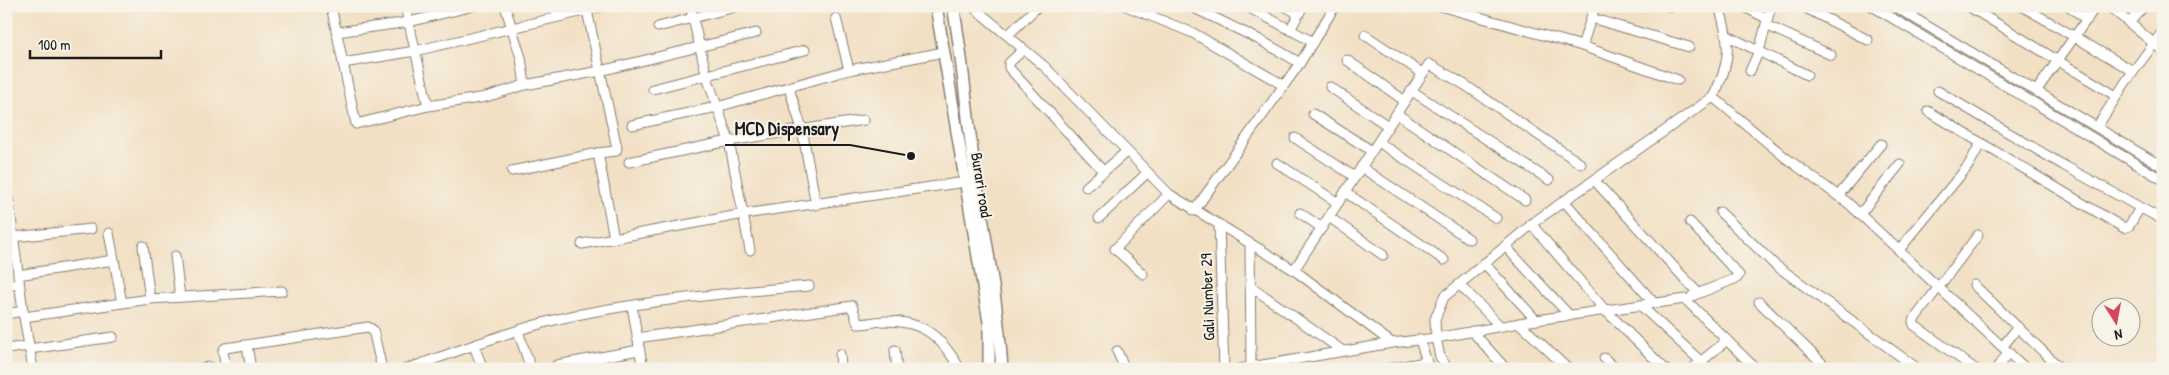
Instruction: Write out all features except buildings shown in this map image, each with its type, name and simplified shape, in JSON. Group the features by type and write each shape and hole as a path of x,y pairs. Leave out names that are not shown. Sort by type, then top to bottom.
{"main road":[{"name":"Burari road","path":"936,6 989,322 989,369"},
{"name":"Burari road","path":"953,6 962,55 970,126 999,329 1002,369"},
{"path":"956,129 970,126"}],"street":[{"path":"331,6 356,124 428,106 486,97 525,85 600,71 756,33"},
{"path":"405,6 428,106"},
{"path":"337,32 409,22 473,6"},
{"path":"505,6 525,85"},
{"path":"555,6 557,17"},
{"path":"343,63 416,51 557,17 586,8 605,6"},
{"path":"690,6 706,77 728,141 750,250"},
{"path":"658,27 739,6"},
{"path":"1008,35 1038,6"},
{"path":"1126,6 1193,33 1283,85"},
{"path":"1190,6 1258,39 1300,63"},
{"path":"1246,6 1313,42"},
{"path":"1285,6 1301,10 1290,30"},
{"path":"1194,210 1300,63 1335,6"},
{"path":"1440,6 1582,46 1678,80"},
{"path":"1582,46 1595,6"},
{"path":"1387,369 1427,365 1428,339 1439,303 1459,284 1531,224 1628,158 1712,97 1726,65 1728,36 1719,6"},
{"path":"1743,6 1766,22 1831,54"},
{"path":"1750,71 1759,51 1771,6"},
{"path":"1802,6 1868,40"},
{"path":"1872,6 2163,180"},
{"path":"1894,6 2160,165 2163,155"},
{"path":"1911,16 1917,6"},
{"path":"1968,6 2116,96"},
{"path":"2022,6 2133,71"},
{"path":"2069,6 2087,20"},
{"path":"2037,90 2096,6"},
{"path":"2109,6 2163,51"},
{"path":"2129,23 2144,6"},
{"path":"512,171 617,149 586,8"},
{"path":"978,8 1023,50 1044,66 1169,194 1294,270 1392,343"},
{"path":"836,18 849,70"},
{"path":"1591,18 1689,47"},
{"path":"2097,127 2133,71 2163,31"},
{"path":"1365,35 1422,74"},
{"path":"1728,36 1808,76"},
{"path":"653,90 805,50"},
{"path":"1023,50 1009,63 1009,67 1104,172"},
{"path":"632,125 717,107 849,70 944,52"},
{"path":"1347,60 1405,101"},
{"path":"1294,270 1422,74 1432,64 1581,164"},
{"path":"1330,87 1388,126"},
{"path":"789,88 802,130 816,205"},
{"path":"1412,91 1550,180"},
{"path":"1938,91 2163,220"},
{"path":"1712,97 1786,158 1860,214 2026,369"},
{"path":"1928,111 2124,228 2129,226 2140,208"},
{"path":"1313,114 1372,151"},
{"path":"1397,114 1525,200"},
{"path":"629,162 728,141 864,120"},
{"path":"1295,138 1355,177"},
{"path":"1378,142 1496,218"},
{"path":"1899,250 1968,166 1981,143"},
{"path":"1838,196 1882,144"},
{"path":"1086,187 1126,152"},
{"path":"598,154 614,238"},
{"path":"1277,163 1338,203"},
{"path":"1860,214 1900,164"},
{"path":"1362,167 1469,239"},
{"path":"1099,218 1148,173"},
{"path":"1594,180 1698,294"},
{"path":"582,244 744,214 965,182"},
{"path":"1345,192 1444,260"},
{"path":"1143,274 1116,248 1169,194"},
{"path":"6,195 9,202 9,224 13,237 10,253 18,279 33,369"},
{"path":"1564,201 1654,303"},
{"path":"1720,212 1774,264 1918,369"},
{"path":"1300,213 1322,228"},
{"path":"1328,217 1383,255"},
{"path":"1239,369 1536,320 1685,299 1737,278 1740,275 1690,222"},
{"path":"1531,224 1605,310 1665,369"},
{"name":"Gali Number 29","path":"1219,225 1224,369"},
{"path":"13,237 91,229"},
{"path":"109,233 122,303"},
{"path":"1975,369 1913,324 1938,286 1978,235"},
{"path":"1250,243 1251,367"},
{"path":"142,246 150,300"},
{"path":"1505,246 1570,316"},
{"path":"175,256 180,297"},
{"path":"6,286 18,279 114,260"},
{"path":"1484,263 1536,320"},
{"path":"1459,284 1500,326"},
{"path":"1974,285 2061,369"},
{"path":"406,369 431,365 474,346 518,331 575,316 632,306 809,286"},
{"path":"1250,286 1343,351"},
{"path":"6,314 23,314 180,297 282,291"},
{"path":"1685,299 1756,369"},
{"path":"1759,302 1828,369"},
{"path":"1640,305 1709,369"},
{"path":"632,306 643,369"},
{"path":"637,338 852,306 858,324 897,322 920,326 931,331 960,369"},
{"path":"1519,323 1568,369"},
{"path":"226,369 224,349 370,327 382,369"},
{"path":"1996,369 2018,327"},
{"path":"518,331 531,369"},
{"path":"1472,331 1506,369"},
{"path":"6,349 113,337"},
{"path":"1428,339 1448,369"},
{"path":"1692,369 1727,340"},
{"path":"247,346 251,369"},
{"path":"474,346 483,369"},
{"path":"558,365 639,350"},
{"path":"895,350 897,369"},
{"path":"1117,351 1126,369"},
{"path":"840,354 841,369"},
{"path":"1604,358 1616,369"},
{"path":"199,369 210,367"}],"place":[{"name":"MCD Dispensary","path":"911,156"}]}
